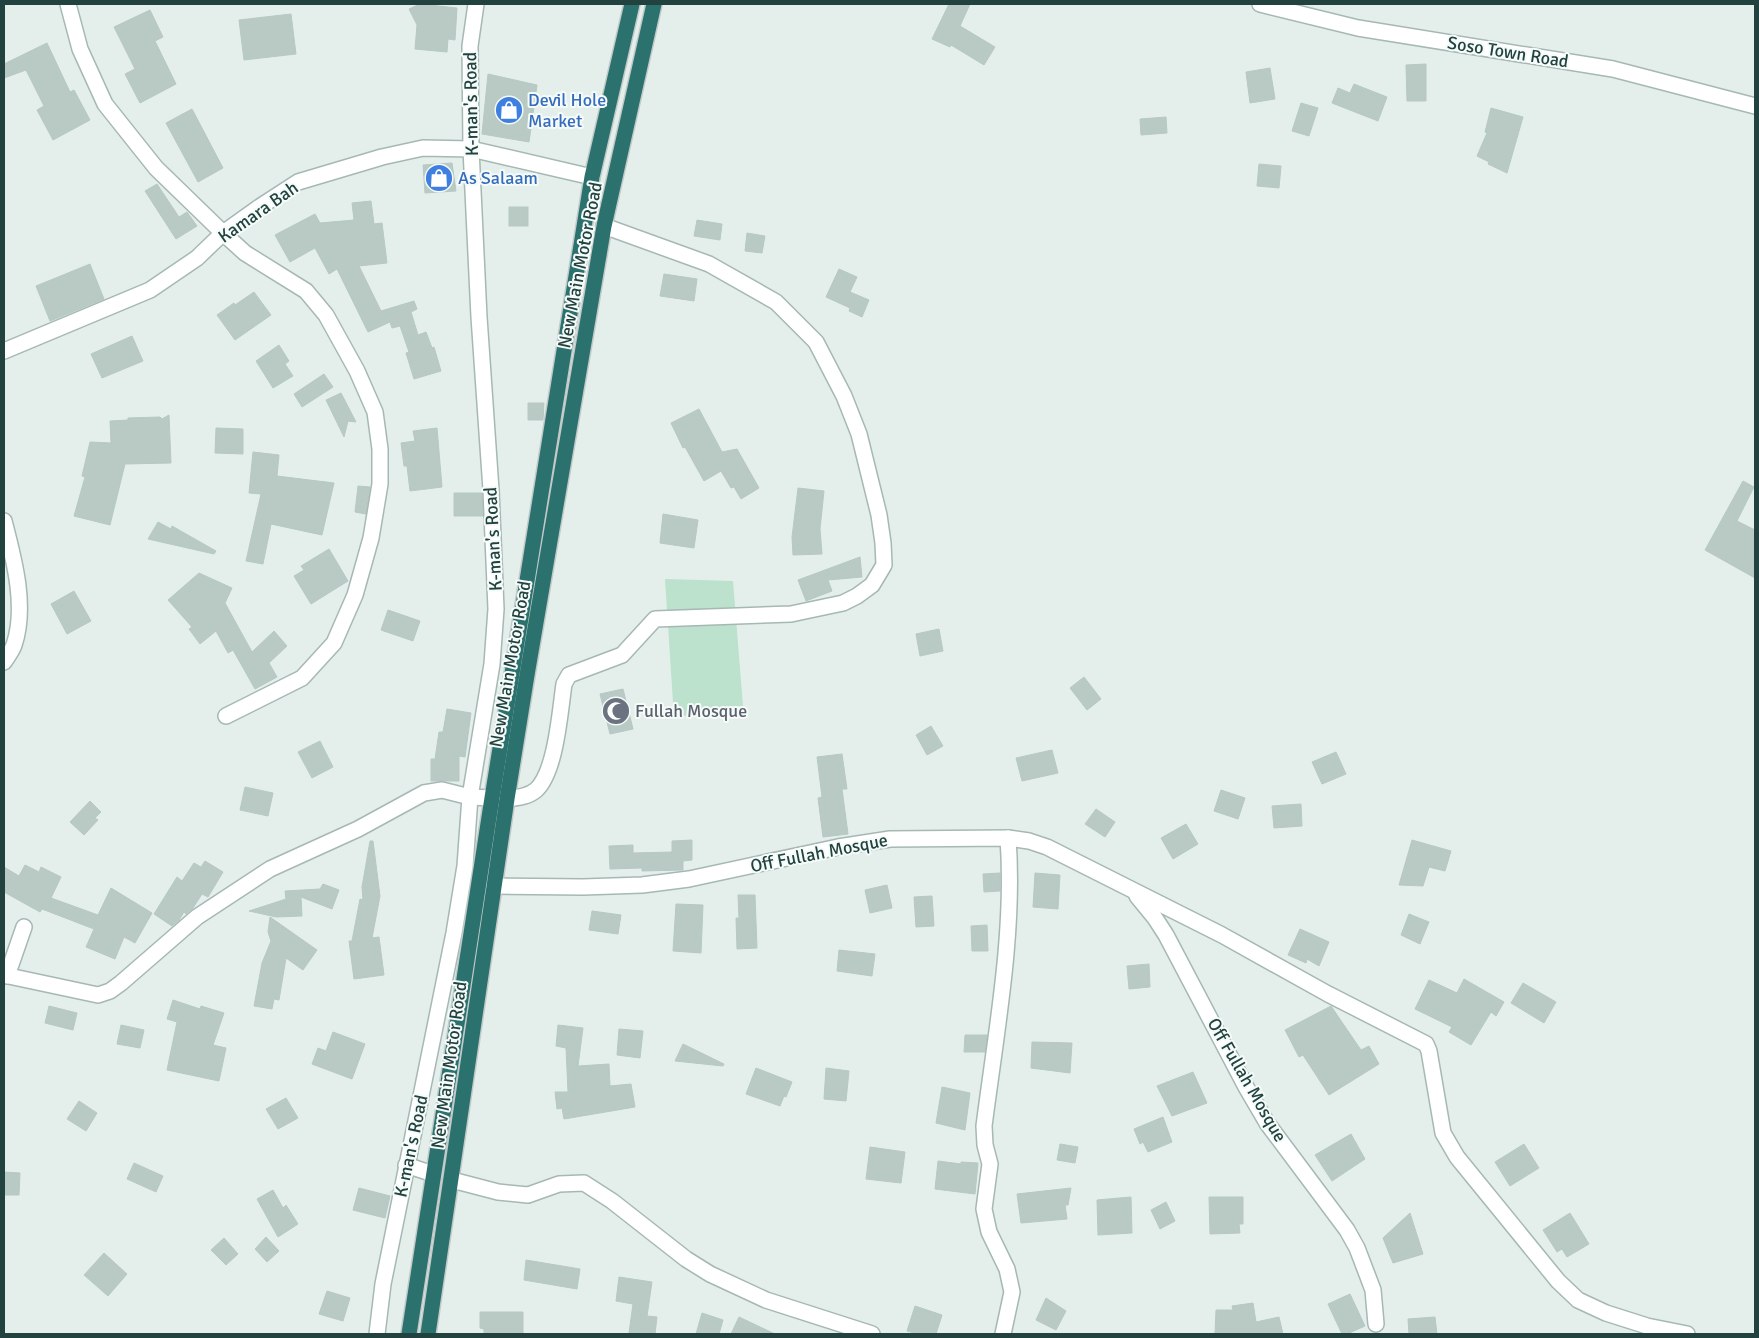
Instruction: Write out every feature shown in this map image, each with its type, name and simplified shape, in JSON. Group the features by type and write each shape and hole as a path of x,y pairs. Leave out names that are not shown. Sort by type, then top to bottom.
{"highway":[{"name":"New Main Motor Road","path":"428,1334 494,886 499,799 592,177 632,4"},
{"name":"New Main Motor Road","path":"409,1334 461,997 604,226 654,4"}],"street":[{"path":"68,4 80,49 105,104 156,168 222,233 245,253 306,291 326,315 357,371 375,412 380,458 380,484 371,538 355,595 334,643 302,678 226,716"},
{"name":"K-man's Road","path":"377,1334 383,1284 442,994 465,866 470,797 492,664 496,609 492,490 478,307 471,149 470,46 476,4"},
{"name":"Soso Town Road","path":"1260,4 1358,28 1613,69 1755,106"},
{"name":"Kamara Bah","path":"4,351 150,290 197,258 222,233 298,182 382,157 423,148 471,149 592,177"},
{"path":"24,927 5,975 98,995 110,991 197,916 270,869 358,829 424,793 442,790 470,797 499,799 521,798 535,791 546,777 554,749 564,684 568,675 622,655 655,619 791,614 843,603 872,585 884,565 884,543 879,514 859,434 844,396 816,342 776,302 709,264 604,226"},
{"path":"4,521 20,607 18,630 13,648 4,662"},
{"path":"1003,1334 1012,1292 1007,1269 989,1232 984,1209 990,1164 984,1126 1004,964 1011,874 1008,838"},
{"name":"Off Fullah Mosque","path":"494,886 583,887 642,885 689,879 838,847 890,839 1008,838 1029,841 1047,847 1222,935 1328,994 1426,1044 1429,1051 1443,1133 1457,1157 1558,1281 1578,1300 1614,1316 1647,1326 1687,1334"},
{"name":"Off Fullah Mosque","path":"1133,891 1156,918 1166,935 1267,1123 1354,1242 1373,1290 1376,1324"},
{"path":"442,994 461,997"},
{"path":"406,1165 433,1174"},
{"path":"452,1180 498,1192 528,1195 559,1184 584,1183 612,1201 686,1259 710,1274 766,1300 872,1334"}],"green space":[{"path":"665,579 733,581 743,706 733,706 674,718"}],"building":[{"path":"420,4 457,8 455,40 448,39 447,52 415,49 417,25 409,9"},
{"path":"949,4 970,4 960,26 995,47 984,65 951,45 950,47 932,39"},
{"path":"150,10 163,37 155,41 176,84 140,103 125,74 135,69 114,27"},
{"path":"291,14 296,54 244,60 239,20"},
{"path":"47,43 70,92 74,90 90,120 53,140 37,110 44,106 26,70 4,78 4,64"},
{"path":"1426,64 1426,101 1407,101 1406,65"},
{"path":"1270,68 1275,99 1250,103 1246,72"},
{"name":"Devil Hole Market","path":"488,74 537,85 529,142 482,134"},
{"path":"1354,84 1387,97 1378,121 1332,103 1338,88 1350,93"},
{"path":"1301,103 1318,108 1309,136 1292,131"},
{"path":"1491,108 1523,117 1507,173 1488,164 1489,162 1477,156 1487,133 1485,132"},
{"path":"192,109 223,168 198,182 166,123"},
{"path":"1166,117 1167,133 1141,135 1140,119"},
{"name":"As Salaam","path":"452,163 456,191 425,193 423,165"},
{"path":"1259,164 1281,166 1279,188 1257,186"},
{"path":"157,184 179,217 187,212 197,226 176,239 145,191"},
{"path":"371,201 374,224 382,223 387,263 359,266 381,311 414,301 417,309 411,312 418,335 426,332 432,348 434,347 441,371 414,379 406,353 409,352 400,326 392,328 390,322 368,332 337,269 329,274 315,248 290,262 275,235 315,214 320,223 354,220 352,203"},
{"path":"509,207 528,207 528,226 509,226"},
{"path":"697,220 722,224 720,240 694,236"},
{"path":"747,233 765,236 762,253 745,251"},
{"path":"90,264 104,299 50,321 36,286"},
{"path":"839,269 857,277 850,292 869,300 862,317 849,311 850,308 826,297"},
{"path":"664,274 697,279 694,301 660,296"},
{"path":"254,292 271,315 235,340 217,315"},
{"path":"132,336 143,361 102,378 91,354"},
{"path":"279,345 289,361 285,364 293,376 273,388 256,361"},
{"path":"324,374 333,387 302,407 294,394"},
{"path":"341,393 356,422 348,421 344,437 326,400"},
{"path":"528,403 544,403 543,420 528,420"},
{"path":"699,409 722,452 737,449 759,488 741,499 734,487 731,488 721,471 704,481 685,447 683,448 671,423"},
{"path":"169,415 171,463 125,464 110,525 74,516 85,477 82,476 90,442 111,443 110,421 128,420 128,418 160,417 162,419"},
{"path":"216,428 243,429 243,454 215,453"},
{"path":"437,428 442,487 410,491 407,466 404,466 401,443 415,441 413,431"},
{"path":"253,452 279,455 277,476 334,483 322,535 271,524 263,564 246,561 261,494 249,493"},
{"path":"1743,481 1754,487 1737,521 1755,530 1755,578 1705,550"},
{"path":"358,486 370,487 366,514 355,512"},
{"path":"798,488 824,491 820,529 822,554 793,555 792,537"},
{"path":"454,493 482,493 483,516 454,516"},
{"path":"663,514 698,520 694,548 660,543"},
{"path":"158,522 171,529 172,526 216,551 214,554 148,539"},
{"path":"329,549 348,581 311,604 294,576 304,570 301,566"},
{"path":"860,557 862,577 828,580 832,591 806,601 798,580"},
{"path":"199,573 232,588 225,603 252,652 274,631 287,646 269,663 277,677 255,689 233,650 228,653 216,631 200,644 189,629 192,627 168,600"},
{"path":"74,591 91,621 67,634 51,604"},
{"path":"388,610 420,621 413,641 381,630"},
{"path":"939,629 943,651 920,656 916,634"},
{"path":"1084,677 1101,699 1087,710 1070,688"},
{"name":"Fullah Mosque","path":"623,689 633,729 610,734 600,694"},
{"path":"447,709 471,713 465,757 459,756 459,781 431,781 431,759 435,759 439,732 443,732"},
{"path":"931,726 943,746 927,755 916,735"},
{"path":"320,741 333,767 312,778 298,752"},
{"path":"1052,750 1058,773 1022,781 1016,758"},
{"path":"1336,752 1346,774 1322,784 1312,762"},
{"path":"842,754 847,789 842,789 848,834 823,837 818,798 822,797 817,757"},
{"path":"245,787 273,793 268,816 240,810"},
{"path":"1221,790 1245,798 1238,819 1214,811"},
{"path":"90,801 101,812 95,818 98,820 84,835 70,822"},
{"path":"1301,804 1302,826 1274,828 1272,806"},
{"path":"1096,809 1115,822 1105,837 1085,824"},
{"path":"1186,824 1198,844 1173,859 1161,838"},
{"path":"692,840 692,860 683,861 683,870 642,871 642,868 610,869 609,846 633,845 633,853 672,852 672,841"},
{"path":"1412,840 1451,851 1445,871 1429,867 1423,886 1399,885"},
{"path":"370,841 373,841 380,896 372,938 379,937 384,975 354,979 349,941 352,941 360,899 363,900 362,887"},
{"path":"205,861 223,872 208,897 202,894 193,908 186,914 184,912 172,926 154,914 177,877 182,881 194,863 201,867"},
{"path":"25,865 39,872 41,867 61,877 51,898 98,915 111,888 152,913 135,943 124,937 115,959 86,947 94,929 42,909 40,912 4,892 4,867 19,876"},
{"path":"1000,873 1000,891 984,892 983,874"},
{"path":"1035,873 1060,875 1058,909 1033,907"},
{"path":"323,884 339,890 332,909 301,897 302,916 276,917 249,911 286,899 285,891 320,889"},
{"path":"887,885 892,908 870,913 865,890"},
{"path":"738,895 755,895 757,948 737,949 736,918 739,918"},
{"path":"932,896 934,926 916,927 914,897"},
{"path":"676,904 703,905 701,953 673,951"},
{"path":"592,911 621,915 618,934 589,930"},
{"path":"1409,914 1429,922 1420,944 1401,935"},
{"path":"270,917 317,950 303,970 286,958 279,1000 274,999 272,1009 254,1006 262,963 271,941 268,932"},
{"path":"987,925 988,951 972,951 971,926"},
{"path":"1300,929 1329,942 1319,966 1307,959 1306,963 1288,955"},
{"path":"839,950 875,954 872,976 837,971"},
{"path":"1149,964 1150,987 1129,989 1127,966"},
{"path":"1464,979 1504,1002 1496,1016 1491,1012 1471,1045 1449,1032 1452,1027 1415,1009 1429,980 1457,993"},
{"path":"1523,983 1556,1002 1544,1023 1511,1003"},
{"path":"173,1000 200,1009 201,1006 224,1013 213,1045 226,1048 219,1081 167,1070 177,1022 167,1019"},
{"path":"49,1006 77,1013 73,1030 45,1023"},
{"path":"1331,1006 1361,1050 1369,1046 1379,1064 1329,1095 1303,1055 1299,1057 1285,1030"},
{"path":"121,1025 144,1030 140,1048 117,1044"},
{"path":"558,1025 583,1028 578,1066 609,1064 610,1086 631,1084 635,1107 564,1119 562,1108 557,1109 555,1092 568,1092 566,1048 556,1046"},
{"path":"619,1029 643,1031 640,1058 617,1055"},
{"path":"333,1032 365,1044 352,1079 312,1064 318,1048 326,1051"},
{"path":"965,1035 987,1035 985,1052 964,1052"},
{"path":"1032,1042 1072,1043 1070,1073 1031,1068"},
{"path":"683,1044 724,1064 723,1066 675,1061"},
{"path":"756,1068 792,1082 780,1106 746,1094"},
{"path":"826,1068 849,1071 846,1101 824,1099"},
{"path":"1193,1072 1207,1103 1172,1116 1157,1086"},
{"path":"942,1087 970,1093 965,1130 936,1123"},
{"path":"286,1098 298,1118 278,1129 266,1109"},
{"path":"79,1101 97,1113 86,1131 67,1119"},
{"path":"1163,1117 1172,1142 1148,1152 1143,1142 1140,1144 1134,1129"},
{"path":"1351,1134 1365,1159 1332,1181 1315,1155"},
{"path":"1060,1144 1078,1147 1075,1163 1057,1160"},
{"path":"1524,1144 1539,1168 1510,1186 1495,1162"},
{"path":"870,1147 905,1152 901,1183 866,1179"},
{"path":"938,1161 961,1164 961,1162 978,1163 975,1194 935,1189"},
{"path":"134,1163 163,1176 156,1192 127,1179"},
{"path":"4,1172 20,1173 19,1195 4,1195"},
{"path":"359,1188 390,1196 385,1218 353,1210"},
{"path":"1071,1188 1068,1205 1065,1205 1067,1219 1021,1223 1017,1194"},
{"path":"273,1190 283,1208 286,1205 298,1224 278,1237 257,1199"},
{"path":"1131,1197 1132,1233 1098,1235 1097,1200"},
{"path":"1209,1197 1243,1197 1243,1224 1239,1224 1240,1233 1210,1234"},
{"path":"1166,1202 1175,1221 1160,1229 1151,1210"},
{"path":"1410,1213 1423,1254 1393,1263 1383,1238"},
{"path":"1570,1213 1589,1244 1567,1257 1562,1249 1557,1252 1543,1230"},
{"path":"266,1237 279,1251 267,1262 255,1249"},
{"path":"224,1238 238,1254 226,1265 211,1250"},
{"path":"104,1253 127,1274 108,1296 84,1275"},
{"path":"526,1260 580,1269 577,1289 524,1280"},
{"path":"619,1277 652,1282 647,1316 657,1317 655,1334 629,1333 633,1304 616,1301"},
{"path":"327,1291 350,1298 343,1321 319,1314"},
{"path":"1350,1294 1365,1326 1347,1334 1342,1334 1328,1304"},
{"path":"1046,1298 1066,1311 1056,1330 1036,1320"},
{"path":"1253,1303 1256,1322 1279,1317 1283,1334 1215,1334 1216,1310 1233,1310 1232,1306"},
{"path":"915,1306 942,1315 936,1334 918,1334 907,1331"},
{"path":"480,1312 523,1312 523,1334 484,1334 484,1329 480,1328"},
{"path":"702,1313 723,1320 719,1334 696,1334"},
{"path":"739,1317 775,1334 731,1334"},
{"path":"1435,1317 1437,1334 1409,1334 1408,1319"}],"place":[{"name":"Devil Hole Market","path":"509,110"},
{"name":"As Salaam","path":"439,178"},
{"name":"Fullah Mosque","path":"616,711"}]}
